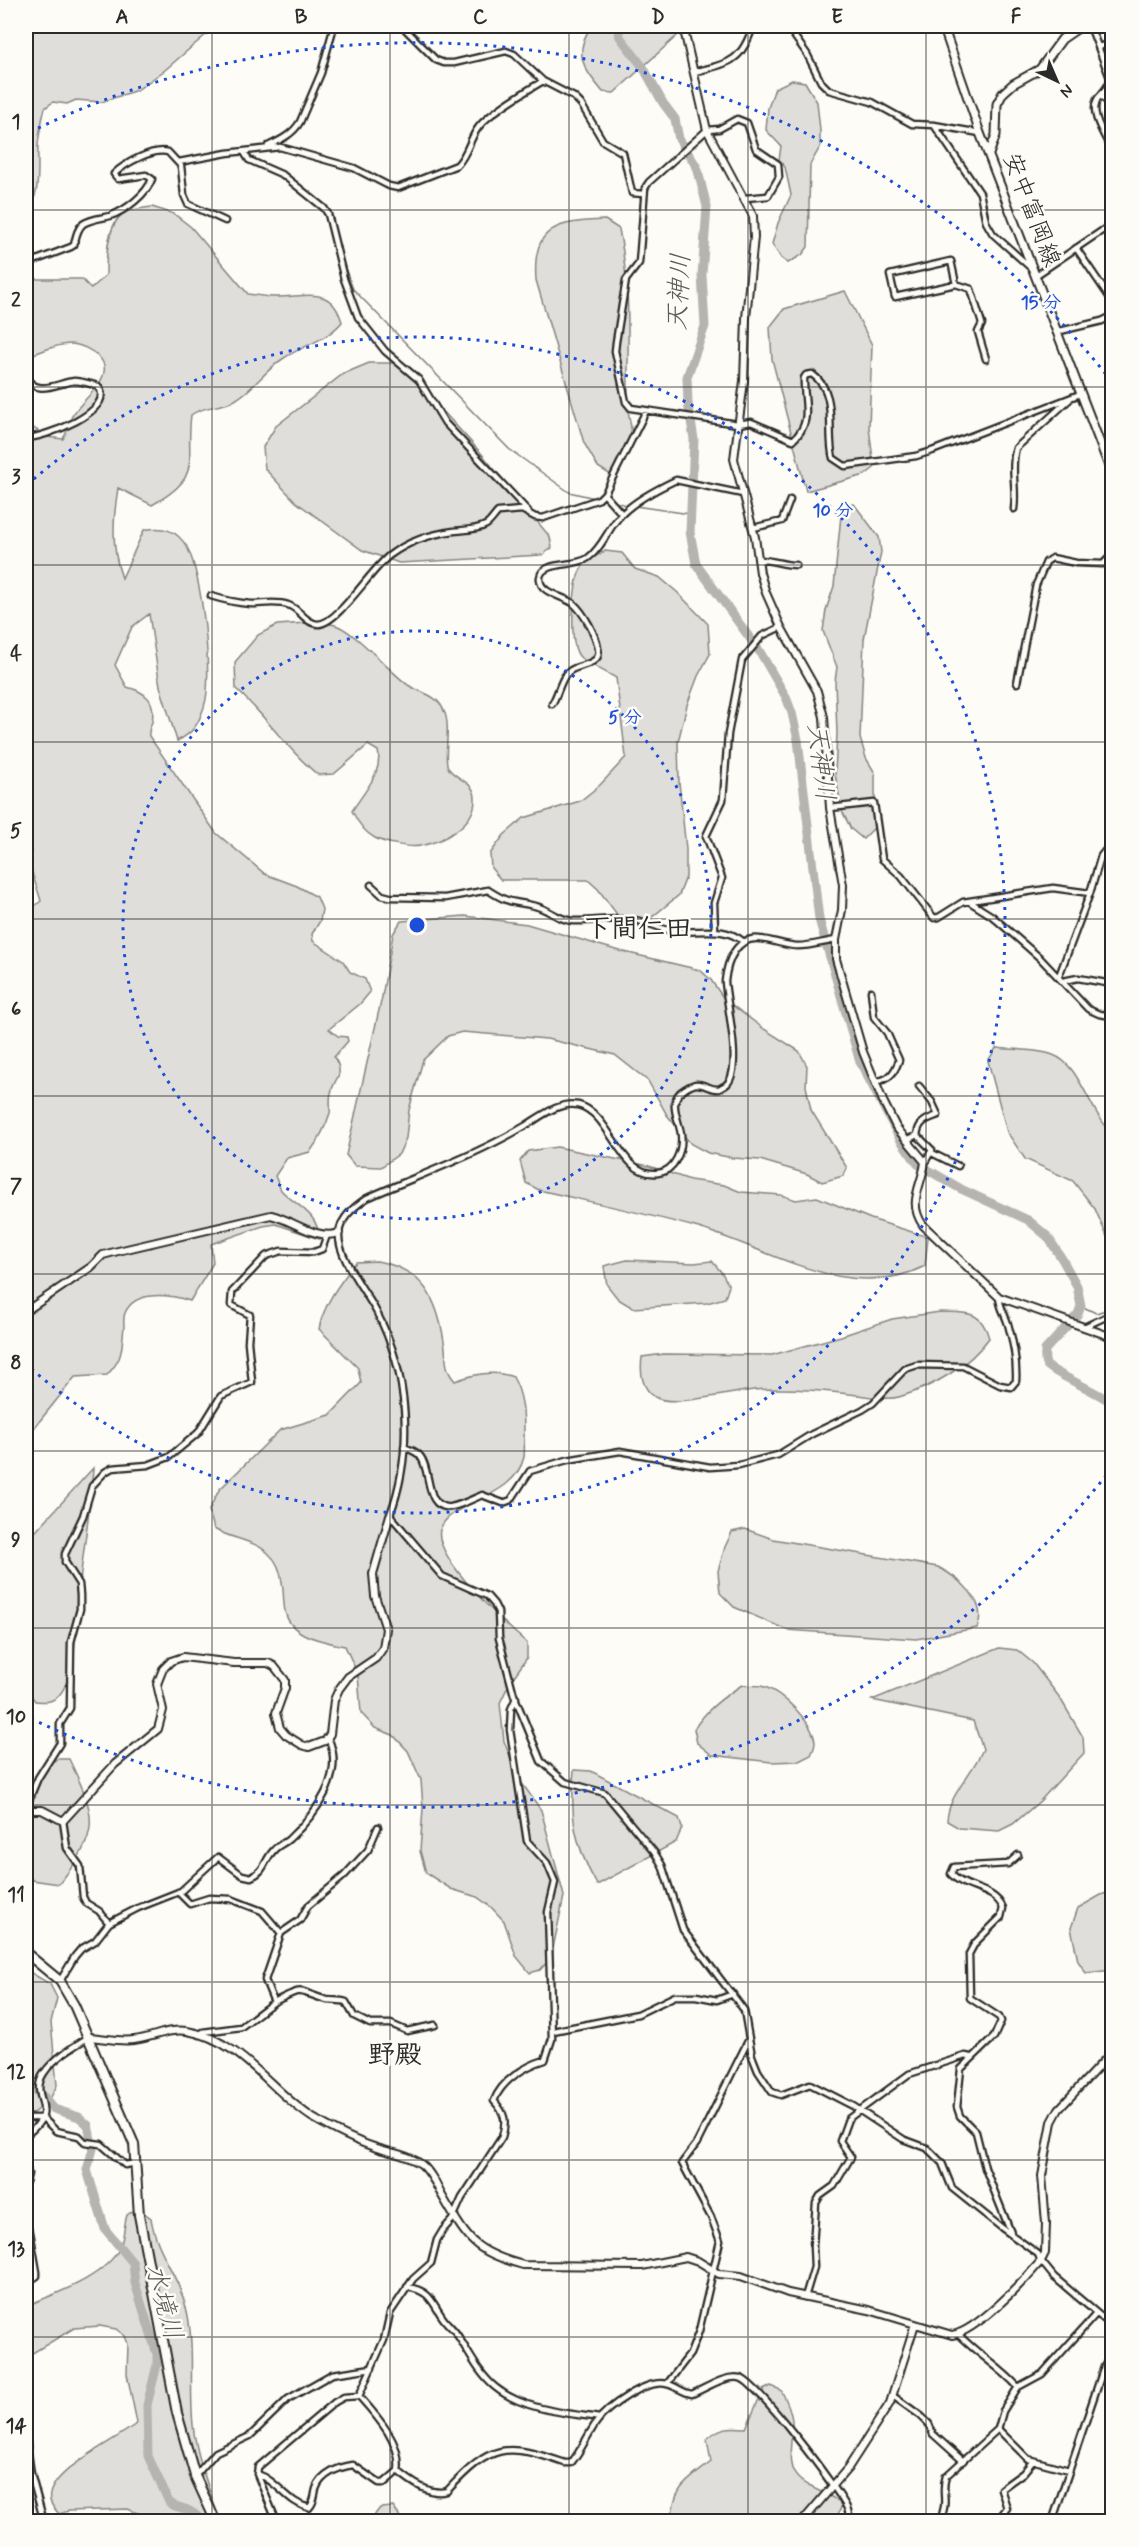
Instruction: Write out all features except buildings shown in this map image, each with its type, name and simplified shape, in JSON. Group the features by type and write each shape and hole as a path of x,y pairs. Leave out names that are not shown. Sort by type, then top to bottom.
{"main road":[{"name":"安中富岡線","path":"943,26 980,133 1056,332 1076,396 1113,474"},
{"path":"989,154 996,135 997,107 1000,97 1013,84 1040,69 1065,37 1081,26"},
{"path":"26,1953 60,1982 75,2005 128,2125 134,2144 139,2215 177,2413 195,2476 216,2522"}],"street":[{"path":"179,162 244,152 266,147 282,139 300,122 321,73 334,26"},
{"path":"402,26 436,60 454,63 506,51 521,58 543,81 574,97 581,104 603,141 623,153 632,193 643,194"},
{"path":"683,26 707,130 753,216 754,237 746,318 744,381 734,459 753,528 762,581 781,627 817,691 822,705 830,808 843,885 842,910 832,940 863,1052 889,1115 924,1166"},
{"path":"694,72 734,60 743,51 753,26"},
{"path":"787,26 807,54 821,82 829,90 872,102 912,124 934,124 980,133"},
{"path":"1061,26 1065,37"},
{"path":"1090,26 1111,78 1095,106 1095,111 1113,151"},
{"path":"1099,46 1113,42"},
{"path":"266,147 284,148 354,168 388,186 398,188 457,165 464,158 478,127 486,119 523,92 543,81"},
{"path":"1101,96 1113,106"},
{"path":"745,198 768,196 779,177 778,164 756,149 747,123 737,119 719,129 707,130 649,182 643,194 639,263 626,280 615,351 626,402 631,408 738,424 751,422 786,439 794,439 808,411 804,378 812,374 817,377 830,402 833,458 845,466 916,456 1076,396"},
{"path":"934,124 980,193 986,222 993,234 1034,273 1113,224"},
{"path":"26,264 74,245 78,229 85,222 121,211 150,184 152,179 146,175 115,178 114,174 119,169 158,151 168,152 179,162 183,172 184,195 188,204 225,221"},
{"path":"244,152 249,160 283,175 324,208 328,214 346,289 358,317 385,351 419,380 445,423 535,517 543,518 594,502 604,494 646,411"},
{"path":"1076,248 1113,301"},
{"path":"956,284 951,261 890,275 895,297 956,284 971,289 982,324 978,332 986,359"},
{"path":"1056,332 1102,321 1113,316"},
{"path":"26,377 29,384 39,387 47,388 77,381 98,386 102,390 98,405 83,417 49,433 26,438"},
{"path":"1014,509 1016,494 1012,460 1016,448 1076,396"},
{"path":"552,704 567,674 573,669 588,665 597,658 599,648 581,611 572,602 548,591 542,585 540,575 550,566 575,565 588,558 602,544 622,514 672,482 687,481 743,494"},
{"path":"604,494 622,514"},
{"path":"753,528 782,521 790,501"},
{"path":"211,596 240,603 286,604 294,607 308,620 322,624 346,605 370,574 389,556 414,541 486,525 498,512 522,510 529,512"},
{"path":"1017,683 1036,585 1046,562 1052,558 1076,563 1103,564 1113,555"},
{"path":"759,560 796,565"},
{"path":"715,930 714,903 722,878 706,836 723,800 728,734 738,675 747,652 762,636 781,627"},
{"path":"830,808 874,803 882,859 900,876 934,918 963,902 1053,888 1090,893"},
{"path":"1061,978 1101,856 1113,842"},
{"path":"370,885 382,895 390,897 445,898 488,890 505,901 535,906 566,920 636,920 673,931 715,930 738,936 744,942"},
{"path":"970,902 992,916 1061,978 1088,1009 1113,1016"},
{"path":"60,1982 75,1956 81,1949 95,1941 109,1923 178,1892 218,1857 242,1875 251,1877 264,1869 272,1852 300,1828 330,1784 332,1765 328,1738 334,1700 339,1689 348,1677 376,1658 384,1648 386,1629 375,1596 373,1574 400,1487 404,1448 404,1404 393,1350 376,1311 345,1257 339,1233 347,1215 367,1198 511,1135 565,1104 578,1105 589,1110 603,1123 626,1158 636,1167 656,1174 668,1170 675,1162 680,1147 681,1135 674,1103 678,1095 682,1090 697,1084 719,1089 728,1084 731,1077 734,1056 726,992 726,969 731,957 744,942 756,938 797,946 832,940"},
{"path":"1061,978 1078,978 1113,984"},
{"path":"871,991 874,1017 887,1033 899,1060 894,1073 882,1081 875,1081"},
{"path":"917,1135 918,1126 938,1113 919,1086"},
{"path":"907,1140 917,1135"},
{"path":"917,1135 932,1153 957,1166"},
{"path":"932,1153 924,1166 915,1211 918,1218 940,1242 999,1297 1113,1337"},
{"path":"26,1311 91,1267 103,1255 118,1251 271,1215 287,1219 310,1231 327,1235 339,1233"},
{"path":"63,1821 42,1810 26,1809 38,1778 60,1743 60,1724 70,1708 71,1642 80,1609 80,1595 79,1584 65,1562 65,1554 83,1516 92,1486 112,1468 148,1465 170,1457 198,1433 221,1396 252,1382 248,1342 250,1315 231,1305 232,1292 266,1256 282,1251 314,1252 322,1249 327,1235"},
{"path":"404,1448 418,1453 424,1461 432,1497 440,1505 450,1507 482,1495 503,1503 511,1500 530,1471 567,1460 620,1451 710,1467 761,1460 784,1452 812,1434 862,1410 873,1402 905,1369 917,1365 963,1366 1000,1385 1011,1387 1016,1381 1016,1370 1008,1322 1000,1307 999,1297"},
{"path":"1084,1327 1113,1314"},
{"path":"390,1515 442,1576 487,1596 494,1604 498,1612 499,1638 516,1698 541,1761 565,1782 605,1793 654,1852 662,1865 683,1930 744,2010 748,2041 758,2071 776,2095 810,2084 858,2110 903,2139 927,2148 942,2163 952,2188 1038,2254 1054,2277 1113,2326"},
{"path":"63,1821 116,1764 158,1729 163,1710 158,1684 163,1669 171,1661 183,1657 234,1663 268,1663 274,1666 285,1680 285,1688 276,1713 280,1728 295,1741 309,1747 319,1745 328,1738"},
{"path":"359,2396 384,2340 390,2313 407,2287 431,2263 437,2240 502,2137 506,2125 504,2112 494,2102 497,2094 522,2069 545,2060 553,2031 548,1920 555,1882 547,1863 527,1841 510,1730 511,1709 516,1698"},
{"path":"63,1821 67,1848 80,1866 83,1897 86,1903 99,1911 109,1923"},
{"path":"274,2002 265,1980 281,1933 300,1920 308,1906 344,1876 368,1850 378,1827"},
{"path":"1011,2233 985,2168 976,2132 960,2116 957,2107 961,2069 994,2037 1001,2021 999,2017 970,1998 969,1954 975,1943 1001,1917 1004,1911 994,1897 962,1884 951,1874 951,1869 1008,1864 1018,1855"},
{"path":"178,1892 190,1904 209,1898 231,1899 262,1911 281,1933"},
{"path":"200,2035 203,2032 241,2027 274,2002 295,1992 306,1991 329,2000 346,2002 354,2016 370,2024 390,2024 407,2031 435,2025"},
{"path":"553,2031 638,2014 675,1996 696,1996 717,2000 733,1994"},
{"path":"26,2135 38,2126 43,2118 44,2109 39,2098 44,2073 54,2062 89,2037 136,2040 173,2031 200,2035 251,2062 303,2111 315,2119 354,2139 398,2153 421,2164 463,2231 486,2253 523,2265 642,2266 686,2257 698,2261 713,2271 741,2276 805,2297 869,2310 948,2334 958,2334 986,2315 1041,2261 1045,2253 1046,2223 1042,2176 1052,2122 1059,2109 1113,2052"},
{"path":"667,2384 693,2346 699,2331 720,2241 711,2217 682,2163 697,2143 748,2041"},
{"path":"805,2297 814,2267 816,2203 820,2196 834,2186 851,2157 840,2141 844,2126 858,2110 915,2071 965,2056 971,2057"},
{"path":"26,2118 43,2118 56,2131 79,2136 85,2142 101,2144 125,2165 136,2163"},
{"path":"26,2165 28,2174 26,2182"},
{"path":"26,2225 30,2232 37,2272 37,2276 26,2283"},
{"path":"407,2287 424,2292 435,2302 445,2321 495,2387 521,2401 554,2411 600,2418"},
{"path":"939,2522 946,2505 945,2479 998,2429 1003,2410 1018,2386 1042,2374 1096,2313"},
{"path":"802,2522 848,2468 893,2396 915,2324"},
{"path":"958,2334 1018,2386"},
{"path":"1052,2522 1104,2367 1113,2353"},
{"path":"195,2476 216,2452 250,2436 288,2399 332,2374 372,2368"},
{"path":"398,2471 426,2489 441,2493 447,2491 477,2461 497,2451 509,2449 528,2451 571,2463 600,2418 610,2407 639,2390 653,2383 667,2384 692,2394 731,2378 747,2381 788,2426 847,2509 850,2522"},
{"path":"257,2474 266,2477 294,2500 309,2508 313,2503 320,2481 342,2467 353,2465 359,2467 380,2483 384,2483 398,2471 399,2455 386,2431 359,2396"},
{"path":"277,2522 257,2474 258,2468 272,2453 335,2402 344,2397 359,2396"},
{"path":"893,2396 921,2415 929,2424 933,2434 963,2462"},
{"path":"998,2429 1033,2461 1069,2470"},
{"path":"26,2437 31,2474 44,2522"},
{"path":"996,2522 1008,2508 1001,2489 1023,2473 1033,2461"}],"shaded area":[{"path":"26,26 216,26 165,70 137,90 102,102 76,100 67,104 53,102 45,108 38,140 37,189 26,212"},
{"path":"591,26 676,26 679,34 614,93 603,92 590,76 583,60 582,45"},
{"path":"792,80 805,82 817,102 820,147 810,165 808,247 802,255 788,263 781,258 772,244 778,223 791,195 785,167 779,160 781,146 766,130 768,108 775,88"},
{"path":"152,207 174,214 191,227 248,294 276,297 308,295 324,298 331,302 337,310 342,322 329,334 277,363 248,391 235,400 191,415 189,468 179,486 168,495 152,505 118,488 114,533 116,556 122,578 144,530 163,529 174,533 187,547 192,560 202,602 208,674 204,707 194,728 177,741 160,686 149,614 132,627 115,665 127,687 139,691 148,698 153,714 149,736 216,833 265,874 297,886 317,897 322,909 320,921 312,934 313,941 343,961 350,972 365,979 370,992 360,1004 329,1029 338,1036 347,1037 348,1041 334,1057 339,1073 330,1095 330,1113 322,1133 310,1152 287,1158 275,1176 281,1190 311,1216 318,1230 319,1239 276,1224 263,1226 211,1244 213,1263 190,1301 154,1296 137,1300 130,1305 124,1316 121,1353 112,1369 107,1375 75,1377 26,1438 26,913 41,901 31,869 31,851 26,840 26,820 31,808 31,799 26,785 26,423 47,437 63,439 75,411 101,381 104,365 99,357 89,350 70,344 58,345 26,356 26,279 82,279 91,289 106,275 109,239 121,215 128,211"},
{"path":"605,220 619,229 626,275 628,409 632,435 628,454 611,475 598,467 584,443 536,280 538,248 551,230 574,222"},
{"path":"845,291 872,345 869,427 874,468 865,475 806,491 772,359 770,327 784,309"},
{"path":"369,363 394,363 412,377 481,453 550,537 552,548 542,555 399,563 362,550 296,502 265,469 263,447 276,426 343,374"},
{"path":"854,504 879,537 881,552 864,639 860,738 866,758 875,773 875,827 863,839 851,829 842,811 835,774 837,667 823,631 826,610 834,586 842,505"},
{"path":"605,551 622,553 635,569 659,577 677,592 708,624 710,654 698,676 687,705 678,742 686,877 679,895 641,926 628,929 598,889 588,880 501,880 491,868 490,854 504,835 524,818 580,801 600,785 626,757 616,678 580,657 574,640 574,601 577,578 582,567"},
{"path":"330,624 346,630 408,685 438,701 446,718 447,765 452,773 472,788 475,798 470,816 456,831 438,841 415,846 404,846 371,836 352,811 375,775 379,759 378,751 368,745 334,774 318,775 296,755 236,689 235,662 258,635 277,625"},
{"path":"465,916 527,924 616,950 700,970 711,980 724,999 764,1029 799,1051 807,1066 806,1086 811,1110 847,1168 843,1176 822,1182 807,1174 760,1160 708,1153 691,1144 667,1115 648,1081 615,1055 547,1039 462,1032 448,1036 423,1060 409,1110 406,1138 399,1154 381,1167 355,1166 346,1155 382,997 393,934 401,921"},
{"path":"996,1048 1040,1052 1063,1060 1078,1079 1104,1124 1112,1132 1112,1248 1095,1209 1073,1181 1025,1159 1007,1132 988,1061"},
{"path":"557,1147 649,1166 690,1180 724,1185 741,1192 781,1195 796,1200 817,1197 871,1219 928,1237 925,1266 896,1276 867,1279 838,1276 808,1269 695,1227 539,1190 526,1183 520,1161 528,1151"},
{"path":"627,1260 694,1263 712,1261 729,1286 725,1298 707,1303 633,1308 618,1299 607,1285 604,1266"},
{"path":"377,1261 393,1265 416,1278 432,1298 441,1325 447,1367 455,1381 484,1374 506,1375 513,1377 521,1397 524,1419 524,1457 518,1472 495,1492 456,1512 446,1520 440,1530 441,1542 459,1573 488,1606 527,1643 527,1658 510,1682 500,1703 504,1741 519,1779 541,1810 564,1896 551,1958 540,1970 530,1973 516,1956 504,1921 491,1907 477,1897 451,1889 426,1873 420,1851 423,1808 421,1780 408,1751 393,1735 375,1728 361,1713 358,1675 345,1646 309,1636 293,1627 285,1611 281,1575 274,1560 263,1549 214,1529 209,1510 219,1490 280,1430 330,1415 361,1383 358,1368 319,1329 329,1302 356,1262"},
{"path":"940,1312 965,1313 977,1317 986,1329 989,1338 971,1358 949,1374 925,1388 899,1397 881,1398 814,1390 778,1389 674,1401 655,1397 647,1389 642,1379 642,1357 664,1354 772,1355 892,1319"},
{"path":"93,1468 76,1636 70,1671 66,1684 55,1699 35,1701 26,1688 27,1541"},
{"path":"745,1529 773,1539 938,1567 963,1584 970,1592 979,1609 980,1618 977,1628 916,1639 787,1630 734,1607 720,1593 718,1571 725,1547 732,1532"},
{"path":"999,1648 1017,1650 1033,1663 1060,1698 1083,1737 1084,1753 1040,1801 1013,1824 999,1831 959,1828 947,1821 948,1811 956,1793 983,1749 973,1721 872,1700"},
{"path":"742,1685 769,1689 794,1708 813,1734 815,1744 811,1755 799,1761 771,1762 712,1755 697,1743 694,1729 699,1722 715,1704"},
{"path":"57,1759 69,1759 85,1796 90,1824 82,1851 59,1884 32,1880 26,1870 26,1842 33,1800 44,1768"},
{"path":"574,1770 591,1771 679,1818 682,1828 676,1842 597,1885 583,1856 575,1830"},
{"path":"1112,1891 1112,1970 1086,1973 1078,1961 1071,1928 1078,1908"},
{"path":"26,1970 50,1984 57,1998 51,2022 57,2085 49,2101 26,2118"},
{"path":"133,2211 141,2211 151,2218 158,2242 179,2286 187,2311 191,2339 192,2410 195,2437 220,2521 151,2521 128,2509 69,2511 59,2514 50,2500 54,2484 63,2474 137,2423 127,2374 128,2344 125,2336 116,2329 100,2326 74,2328 26,2357 26,2306 78,2283 103,2267 120,2247 127,2215"},
{"path":"771,2386 781,2390 791,2412 790,2460 793,2471 803,2482 831,2496 842,2505 837,2517 831,2521 671,2522 675,2500 682,2486 711,2462 707,2439 725,2428 746,2428 763,2390"},
{"path":"393,2507 403,2521 370,2521 380,2508"}],"waterway":[{"name":"天神川","path":"617,26 620,37 643,67 663,103 675,119 679,139 697,167 707,207 702,275 705,326 687,377 688,403 694,439 690,532 696,564 760,652 786,697 792,713 798,740 819,919 860,1062 900,1139 918,1164 961,1189 1028,1220 1048,1237 1077,1286 1081,1306 1078,1314 1045,1350 1045,1362 1056,1372 1112,1403"},
{"path":"342,260 353,289 509,449 569,492 595,498"},
{"path":"615,502 631,506"},
{"path":"635,506 690,514"},
{"path":"1081,1306 1096,1313 1112,1308"},
{"name":"水境川","path":"26,2021 26,2038"},
{"name":"水境川","path":"26,2083 44,2097 54,2109 79,2117 88,2125 93,2149 87,2170 105,2229 133,2263 135,2283 157,2354 157,2365 147,2405 148,2456 169,2502 194,2513 198,2517 198,2522"}],"district":[{"name":"下間仁田","path":"638,929"},
{"name":"野殿","path":"395,2055"}]}
